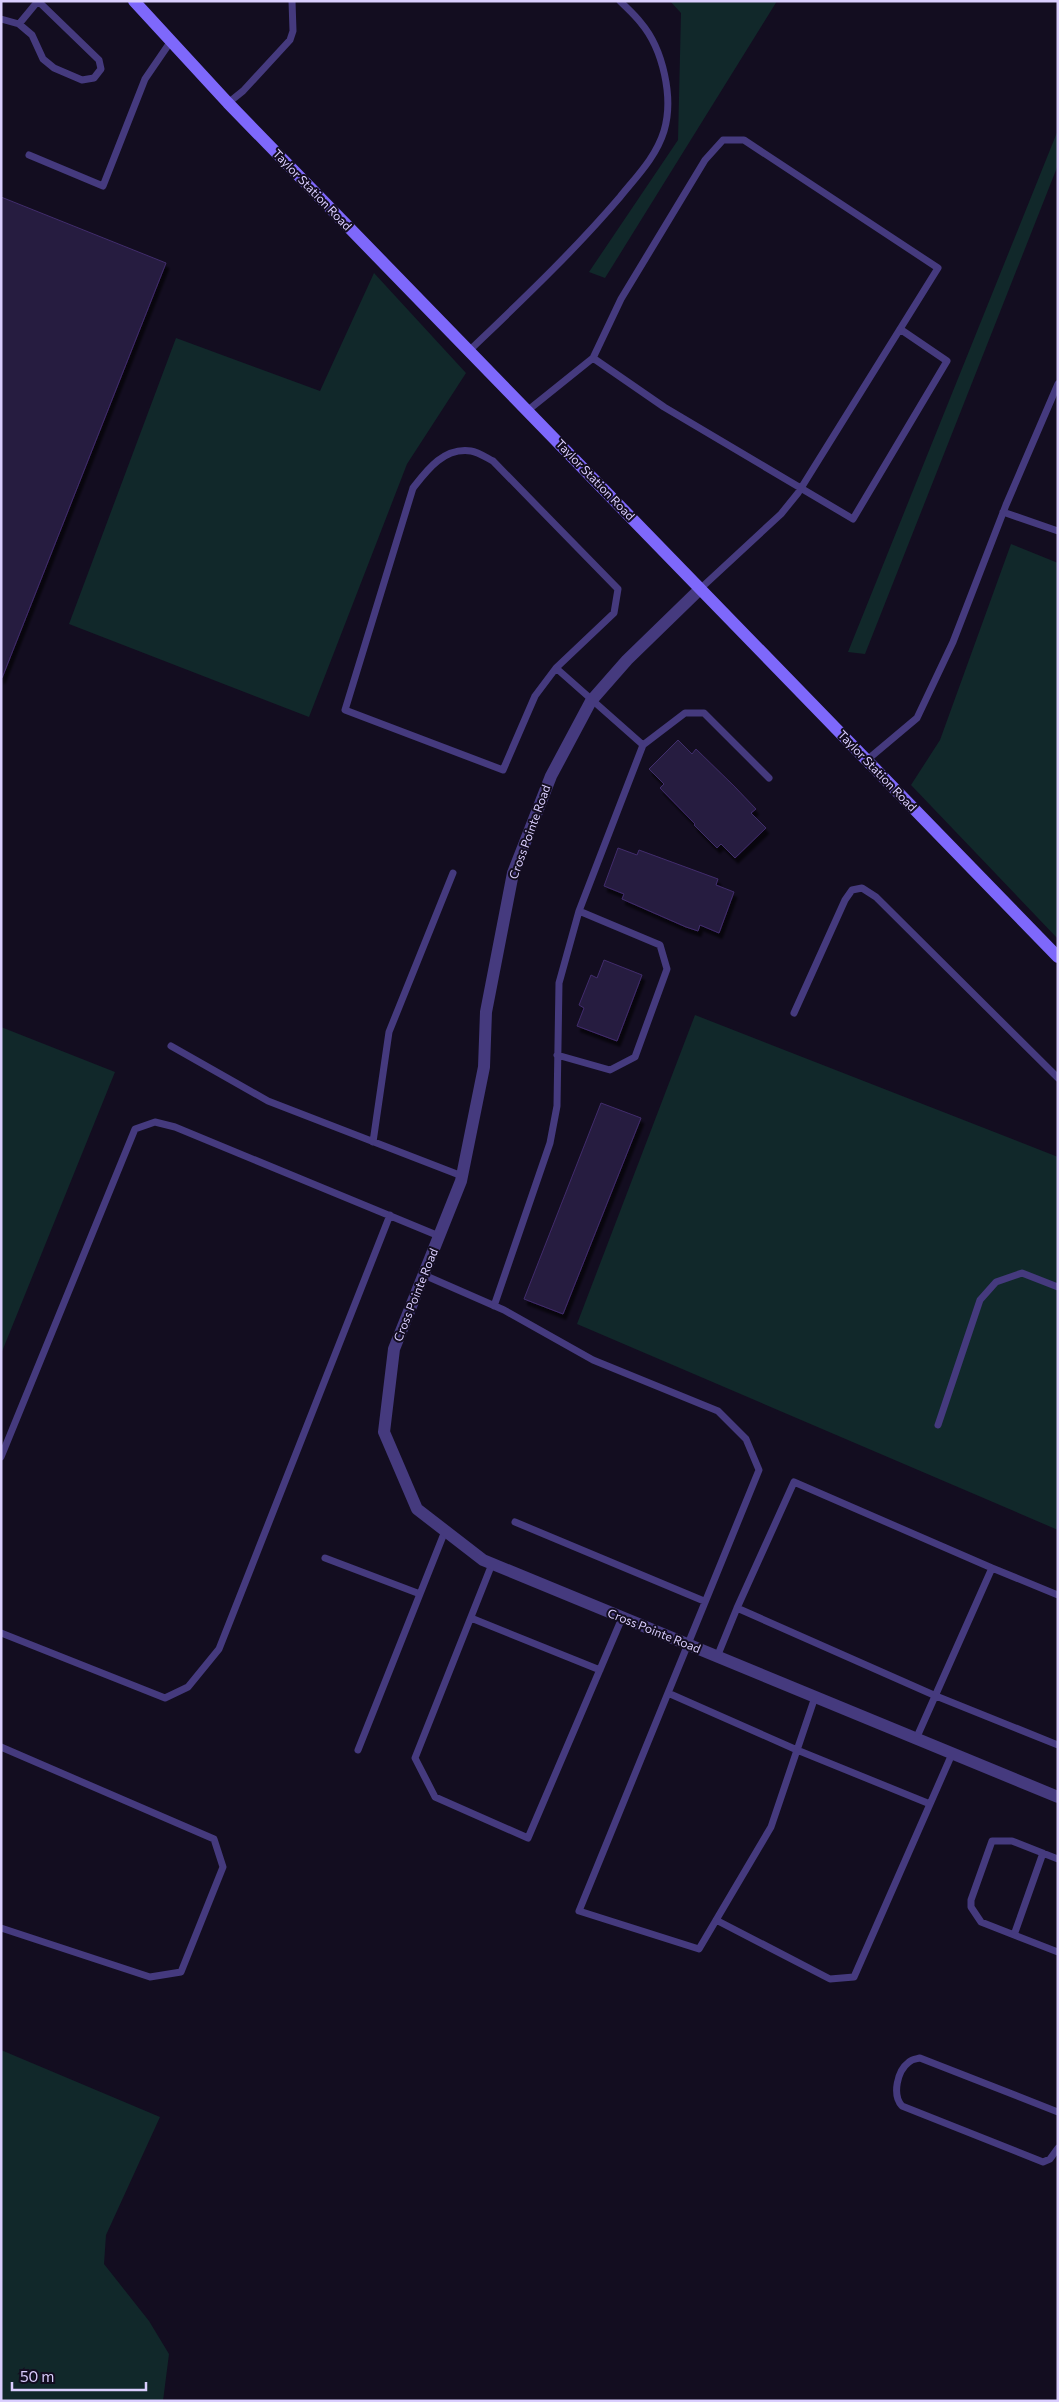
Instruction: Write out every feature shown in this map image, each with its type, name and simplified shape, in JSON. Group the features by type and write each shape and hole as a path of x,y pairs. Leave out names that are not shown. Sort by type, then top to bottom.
{"main road":[{"name":"Taylor Station Road","path":"134,1 228,103 1058,957"}],"street":[{"name":"Cross Pointe Road","path":"700,589 627,660 591,701 551,776 513,873 486,1012 484,1067 462,1176 394,1349 384,1432 417,1509 483,1560 1058,1797"}],"lane":[{"path":"1,19 19,24 32,35 43,59 54,68 82,80 94,78 101,69 99,60 38,1 19,24"},
{"path":"228,103 243,90 290,40 293,31 292,1"},
{"path":"468,351 583,240 652,158 664,130 667,102 664,73 653,42 642,24 620,1"},
{"path":"29,155 103,186 145,79 171,41"},
{"path":"527,411 593,358 621,299 705,160 723,140 744,140 938,268 800,490 781,514 700,589"},
{"path":"593,358 664,407 800,490 853,519 947,361 900,329"},
{"path":"867,760 918,718 953,642 1003,512 1058,384"},
{"path":"471,451 493,461 618,589 614,613 556,668 535,696 504,770 345,710 413,488 432,465 448,454 471,451"},
{"path":"1003,512 1058,531"},
{"path":"556,668 591,701 644,745"},
{"path":"494,1306 550,1143 557,1106 559,983 579,911 644,745 685,713 704,714 769,778"},
{"path":"373,1142 389,1032 454,873"},
{"path":"794,1013 845,900 852,890 862,888 876,896 1057,1076"},
{"path":"557,1055 610,1070 634,1057 667,968 660,945 579,911"},
{"path":"172,1046 268,1101 462,1176"},
{"path":"1,1456 135,1129 154,1122 175,1127 439,1236"},
{"path":"1,1633 165,1698 188,1687 219,1649 390,1215"},
{"path":"938,1425 980,1300 996,1282 1022,1274 1058,1287"},
{"path":"424,1275 494,1306 593,1360 718,1411 746,1439 759,1470 686,1644 668,1693 579,1911 699,1949 771,1827 815,1697"},
{"path":"717,1657 794,1482 1058,1595"},
{"path":"515,1522 704,1601"},
{"path":"358,1750 445,1531"},
{"path":"325,1558 420,1594"},
{"path":"492,1564 415,1758 436,1797 528,1838 622,1618"},
{"path":"916,1739 992,1568"},
{"path":"737,1608 936,1696 1058,1745"},
{"path":"471,1618 600,1670"},
{"path":"668,1693 797,1750 930,1804"},
{"path":"1,1748 214,1839 222,1868 181,1972 150,1976 1,1928"},
{"path":"716,1920 830,1979 854,1977 952,1754"},
{"path":"1058,1859 1012,1842 992,1841 971,1900 971,1907 980,1922 1058,1952"},
{"path":"1014,1935 1043,1854"},
{"path":"1058,2112 920,2058 910,2060 904,2067 895,2092 897,2101 902,2106 1043,2162 1050,2159 1058,2148"}],"green space":[{"path":"670,1 777,1 605,278 589,272 678,140 681,13"},
{"path":"1058,130 1058,165 865,654 848,652"},
{"path":"374,273 466,373 407,464 309,717 69,624 176,338 320,391"},
{"path":"1011,544 1058,563 1058,939 911,785 940,740"},
{"path":"695,1015 1058,1157 1058,1530 577,1324"},
{"path":"1,1027 115,1072 1,1354"},
{"path":"1,2050 160,2117 106,2235 104,2264 149,2321 169,2354 163,2401 1,2401"}],"building":[{"path":"1,197 166,263 2,678 1,678"},
{"path":"678,740 692,754 696,749 734,786 756,809 751,813 766,828 735,858 721,844 717,848 694,825 660,788 664,784 649,769"},
{"path":"618,848 637,855 639,850 718,879 716,885 734,892 719,933 700,925 698,931 686,927 622,899 624,894 604,886"},
{"path":"604,960 642,975 617,1041 577,1026 584,1008 579,1005 591,975 597,978"},
{"path":"601,1103 641,1118 563,1314 524,1299"}]}
